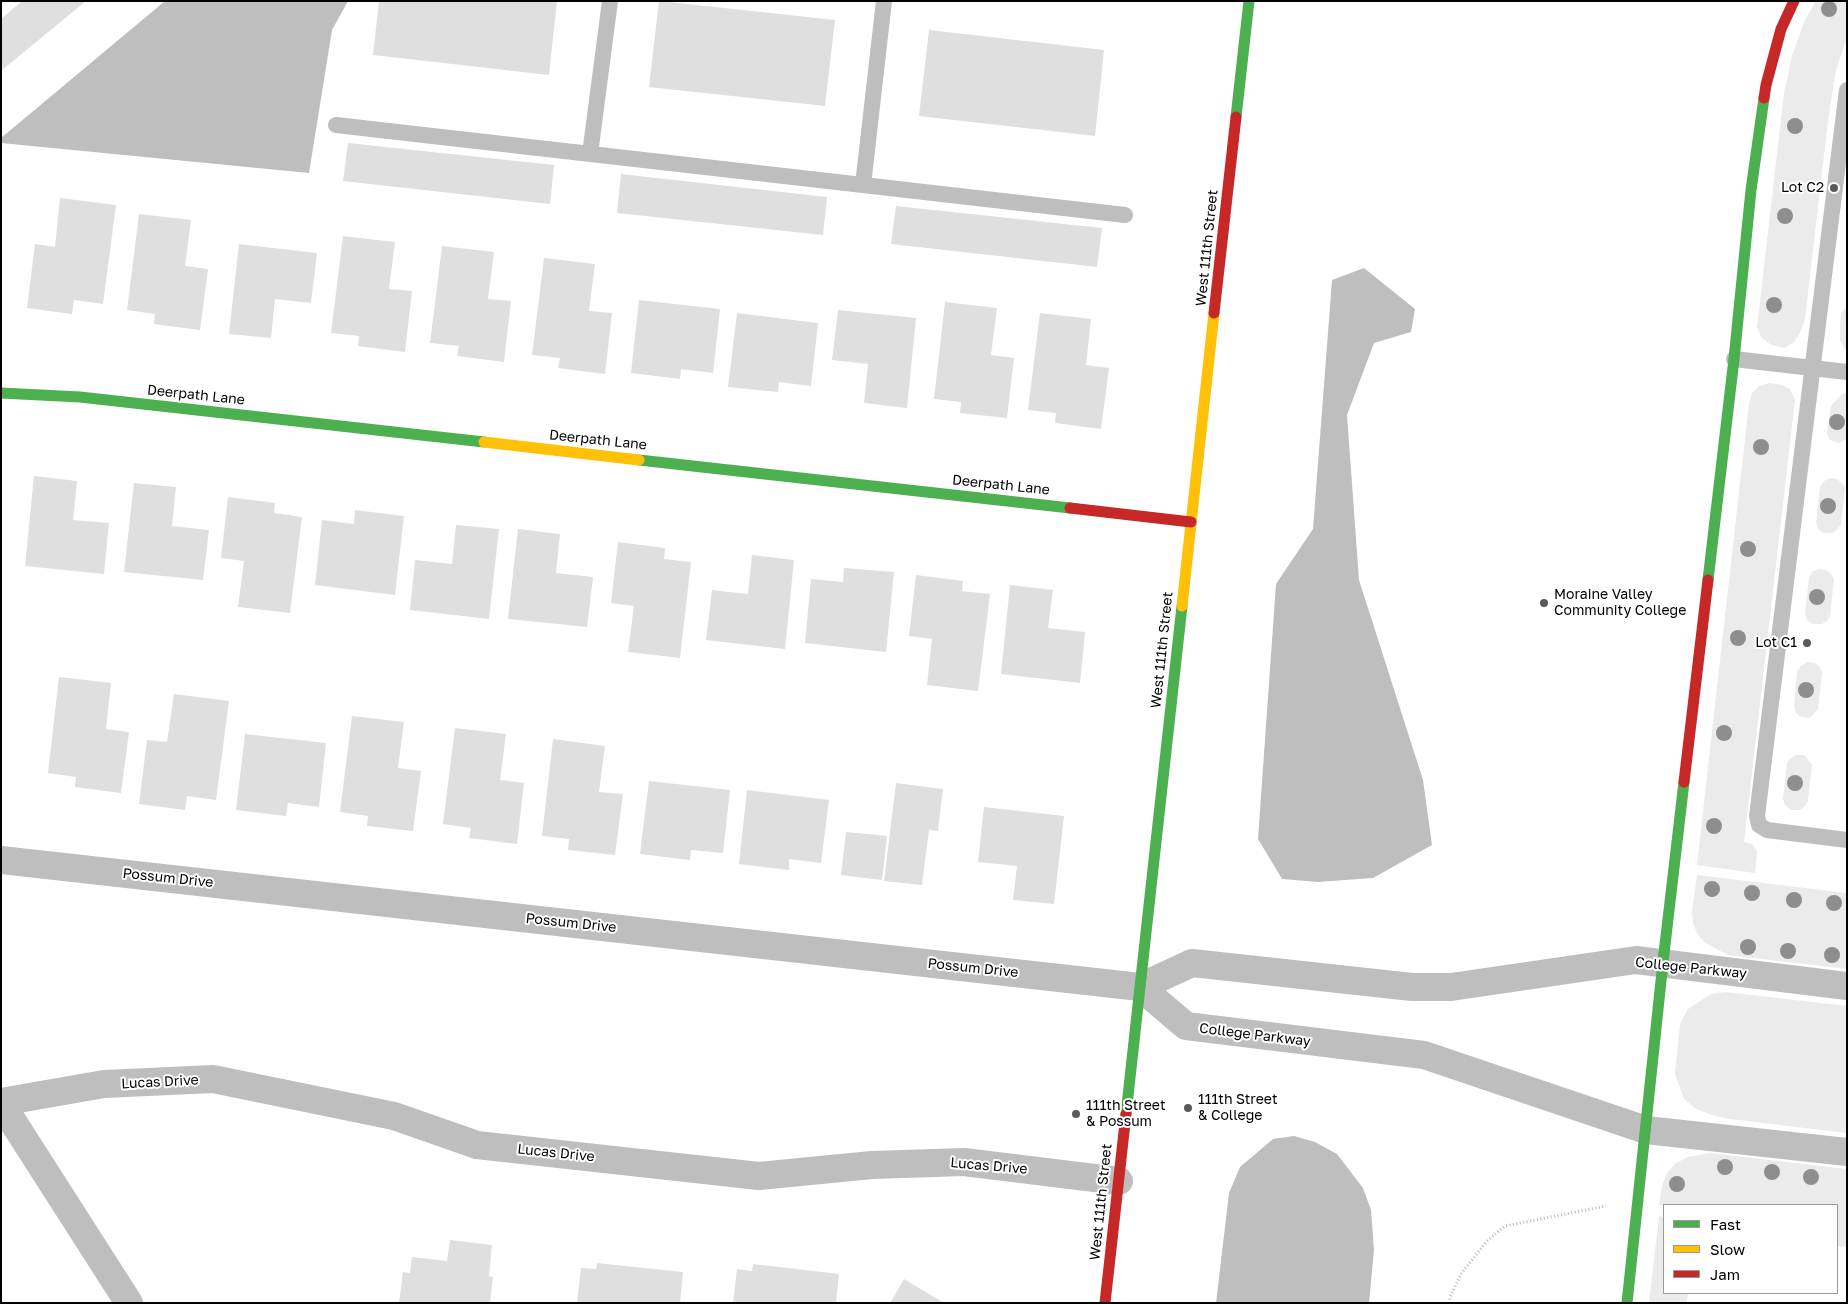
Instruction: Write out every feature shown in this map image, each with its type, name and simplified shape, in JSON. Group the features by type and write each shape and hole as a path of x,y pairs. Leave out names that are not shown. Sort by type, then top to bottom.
{"street":[{"name":"West 111th Street","path":"1105,1303 1249,1"},
{"path":"1627,1303 1663,962 1734,359 1751,190 1766,85 1781,29 1794,1"},
{"name":"Deerpath Lane","path":"1,392 90,398 1191,522"},
{"name":"Possum Drive","path":"1,860 1140,987"},
{"name":"College Parkway","path":"1847,986 1636,960 1450,988 1412,987 1192,963 1140,987 1186,1026 1424,1055 1646,1130 1847,1152"},
{"name":"Lucas Drive","path":"129,1303 1,1102 104,1084 213,1079 394,1116 486,1146 759,1176 872,1165 964,1162 1119,1181"}],"lane":[{"path":"590,154 610,1"},
{"path":"863,185 884,1"},
{"path":"1847,90 1757,816 1759,825 1767,830 1847,840"},
{"path":"336,125 1125,215"},
{"path":"1734,359 1847,372"}],"path":[{"path":"1450,1303 1450,1297 1461,1274 1487,1242 1505,1226 1612,1206"}],"shaded area":[{"path":"165,1 348,1 332,30 309,173 1,143 1,138"},
{"path":"1816,1 1847,1 1847,38 1836,70 1828,121 1805,319 1800,333 1794,342 1784,348 1771,345 1761,337 1757,327 1784,93 1792,56 1804,22"},
{"path":"1364,268 1415,309 1411,332 1374,343 1347,415 1359,580 1423,780 1432,845 1373,878 1318,882 1282,879 1258,839 1276,584 1313,529 1332,280"},
{"path":"1847,305 1847,350 1840,340 1840,326 1841,314"},
{"path":"1770,383 1782,385 1790,389 1795,400 1744,842 1753,845 1757,851 1755,873 1697,865 1749,403 1752,393 1759,386"},
{"path":"1847,393 1847,439 1839,443 1830,440 1827,434 1831,406 1842,394"},
{"path":"1830,478 1837,479 1845,488 1841,525 1833,533 1824,533 1818,529 1816,522 1820,487 1824,481"},
{"path":"1819,569 1826,570 1834,579 1830,616 1822,624 1813,624 1807,620 1805,613 1809,578 1812,572"},
{"path":"1807,662 1815,663 1820,667 1822,673 1818,709 1810,718 1801,717 1796,713 1794,706 1797,671"},
{"path":"1797,755 1804,755 1812,765 1808,801 1800,810 1791,810 1785,805 1783,799 1787,763"},
{"path":"1697,875 1847,893 1847,969 1728,955 1705,943 1697,933 1693,923 1692,912"},
{"path":"1725,992 1847,1006 1847,1133 1729,1119 1696,1109 1684,1099 1675,1074 1680,1024 1688,1009 1711,994"},
{"path":"1294,1136 1315,1142 1337,1154 1363,1188 1371,1210 1374,1250 1369,1303 1216,1303 1229,1193 1240,1167 1273,1139"},
{"path":"1710,1153 1847,1169 1847,1247 1838,1246 1838,1204 1659,1205 1662,1186 1667,1173 1676,1163 1688,1157"},
{"path":"1659,1216 1663,1217 1663,1294 1688,1294 1687,1303 1649,1303"}],"building":[{"path":"22,1 86,1 1,71 1,19"},
{"path":"379,1 557,1 549,75 373,55"},
{"path":"659,1 835,20 825,106 649,87"},
{"path":"929,30 1104,50 1095,136 919,116"},
{"path":"348,143 554,165 550,204 343,181"},
{"path":"621,174 827,197 823,235 617,213"},
{"path":"60,198 116,205 103,304 74,300 72,314 27,308 35,244 55,247"},
{"path":"896,206 1102,228 1097,267 891,244"},
{"path":"139,214 191,220 185,266 208,269 200,330 154,324 155,314 127,310"},
{"path":"343,236 395,242 389,289 412,291 405,352 358,346 359,336 331,333"},
{"path":"239,244 317,253 311,303 275,299 271,338 229,334"},
{"path":"442,246 494,252 488,299 511,301 504,362 457,356 459,346 430,343"},
{"path":"544,258 595,264 589,311 612,313 605,374 558,368 560,358 532,355"},
{"path":"639,300 720,309 713,373 681,369 680,379 631,373"},
{"path":"945,302 997,308 991,355 1014,358 1007,418 960,413 961,402 934,399"},
{"path":"838,310 916,318 907,408 864,403 868,364 832,360"},
{"path":"737,313 818,323 811,386 779,382 778,392 728,387"},
{"path":"1040,313 1091,319 1086,365 1109,368 1101,429 1055,423 1056,413 1028,410"},
{"path":"34,476 77,481 73,520 109,523 104,574 25,566"},
{"path":"134,483 176,487 172,526 209,530 203,580 124,572"},
{"path":"228,497 275,503 274,513 302,517 290,613 238,607 244,561 221,558"},
{"path":"355,510 404,516 395,595 315,585 322,520 354,524"},
{"path":"456,525 499,529 489,619 410,610 415,560 452,564"},
{"path":"518,529 560,534 556,573 593,577 587,627 508,619"},
{"path":"618,542 665,548 664,559 691,562 680,658 628,652 634,606 611,603"},
{"path":"752,555 794,560 785,649 706,640 712,590 748,594"},
{"path":"844,568 894,572 886,652 805,643 811,579 843,582"},
{"path":"916,575 963,581 962,591 990,594 978,691 927,685 932,639 909,636"},
{"path":"1010,585 1053,590 1048,628 1085,632 1080,683 1001,674"},
{"path":"59,677 111,683 106,729 129,732 121,793 75,787 76,777 48,773"},
{"path":"174,694 229,701 216,800 187,796 185,810 139,804 147,740 167,742"},
{"path":"352,716 404,722 398,768 421,771 413,831 367,826 368,816 340,812"},
{"path":"455,728 506,734 500,780 524,783 517,844 469,838 471,828 443,824"},
{"path":"245,734 326,743 319,807 288,803 286,816 236,810"},
{"path":"553,739 605,746 599,792 623,794 615,855 568,850 569,839 542,836"},
{"path":"649,781 730,790 723,853 691,850 690,860 640,854"},
{"path":"896,783 943,789 938,831 929,830 922,885 884,881"},
{"path":"747,790 829,800 821,863 789,859 789,870 739,864"},
{"path":"984,807 1064,816 1054,904 1013,900 1017,866 978,862"},
{"path":"846,832 887,836 882,880 841,875"},
{"path":"450,1240 492,1245 489,1276 493,1277 490,1303 399,1303 403,1272 410,1273 412,1257 447,1261"},
{"path":"597,1263 683,1272 680,1303 577,1303 581,1268 596,1269"},
{"path":"753,1264 839,1274 836,1303 733,1303 737,1269 752,1271"},
{"path":"904,1279 944,1303 890,1303"}],"traffic: fast":[{"path":"1236,117 1249,1"},
{"path":"1708,580 1734,359 1751,190 1764,98"},
{"path":"1,393 80,397 484,442"},
{"path":"639,460 1070,508"},
{"path":"1126,1114 1182,606"},
{"path":"1627,1303 1684,782"}],"traffic: slow":[{"path":"1182,606 1214,313"},
{"path":"484,442 639,460"}],"traffic: jam":[{"path":"1764,98 1781,29 1794,1"},
{"path":"1214,313 1236,117"},
{"path":"1070,508 1191,522"},
{"path":"1684,782 1708,580"},
{"path":"1105,1303 1126,1114"}],"place":[{"name":"Lot C2","path":"1834,188"},
{"name":"Moraine Valley Community College","path":"1544,603"},
{"name":"Lot C1","path":"1807,643"},
{"name":"111th Street & College","path":"1188,1108"},
{"name":"111th Street & Possum","path":"1076,1114"}]}
